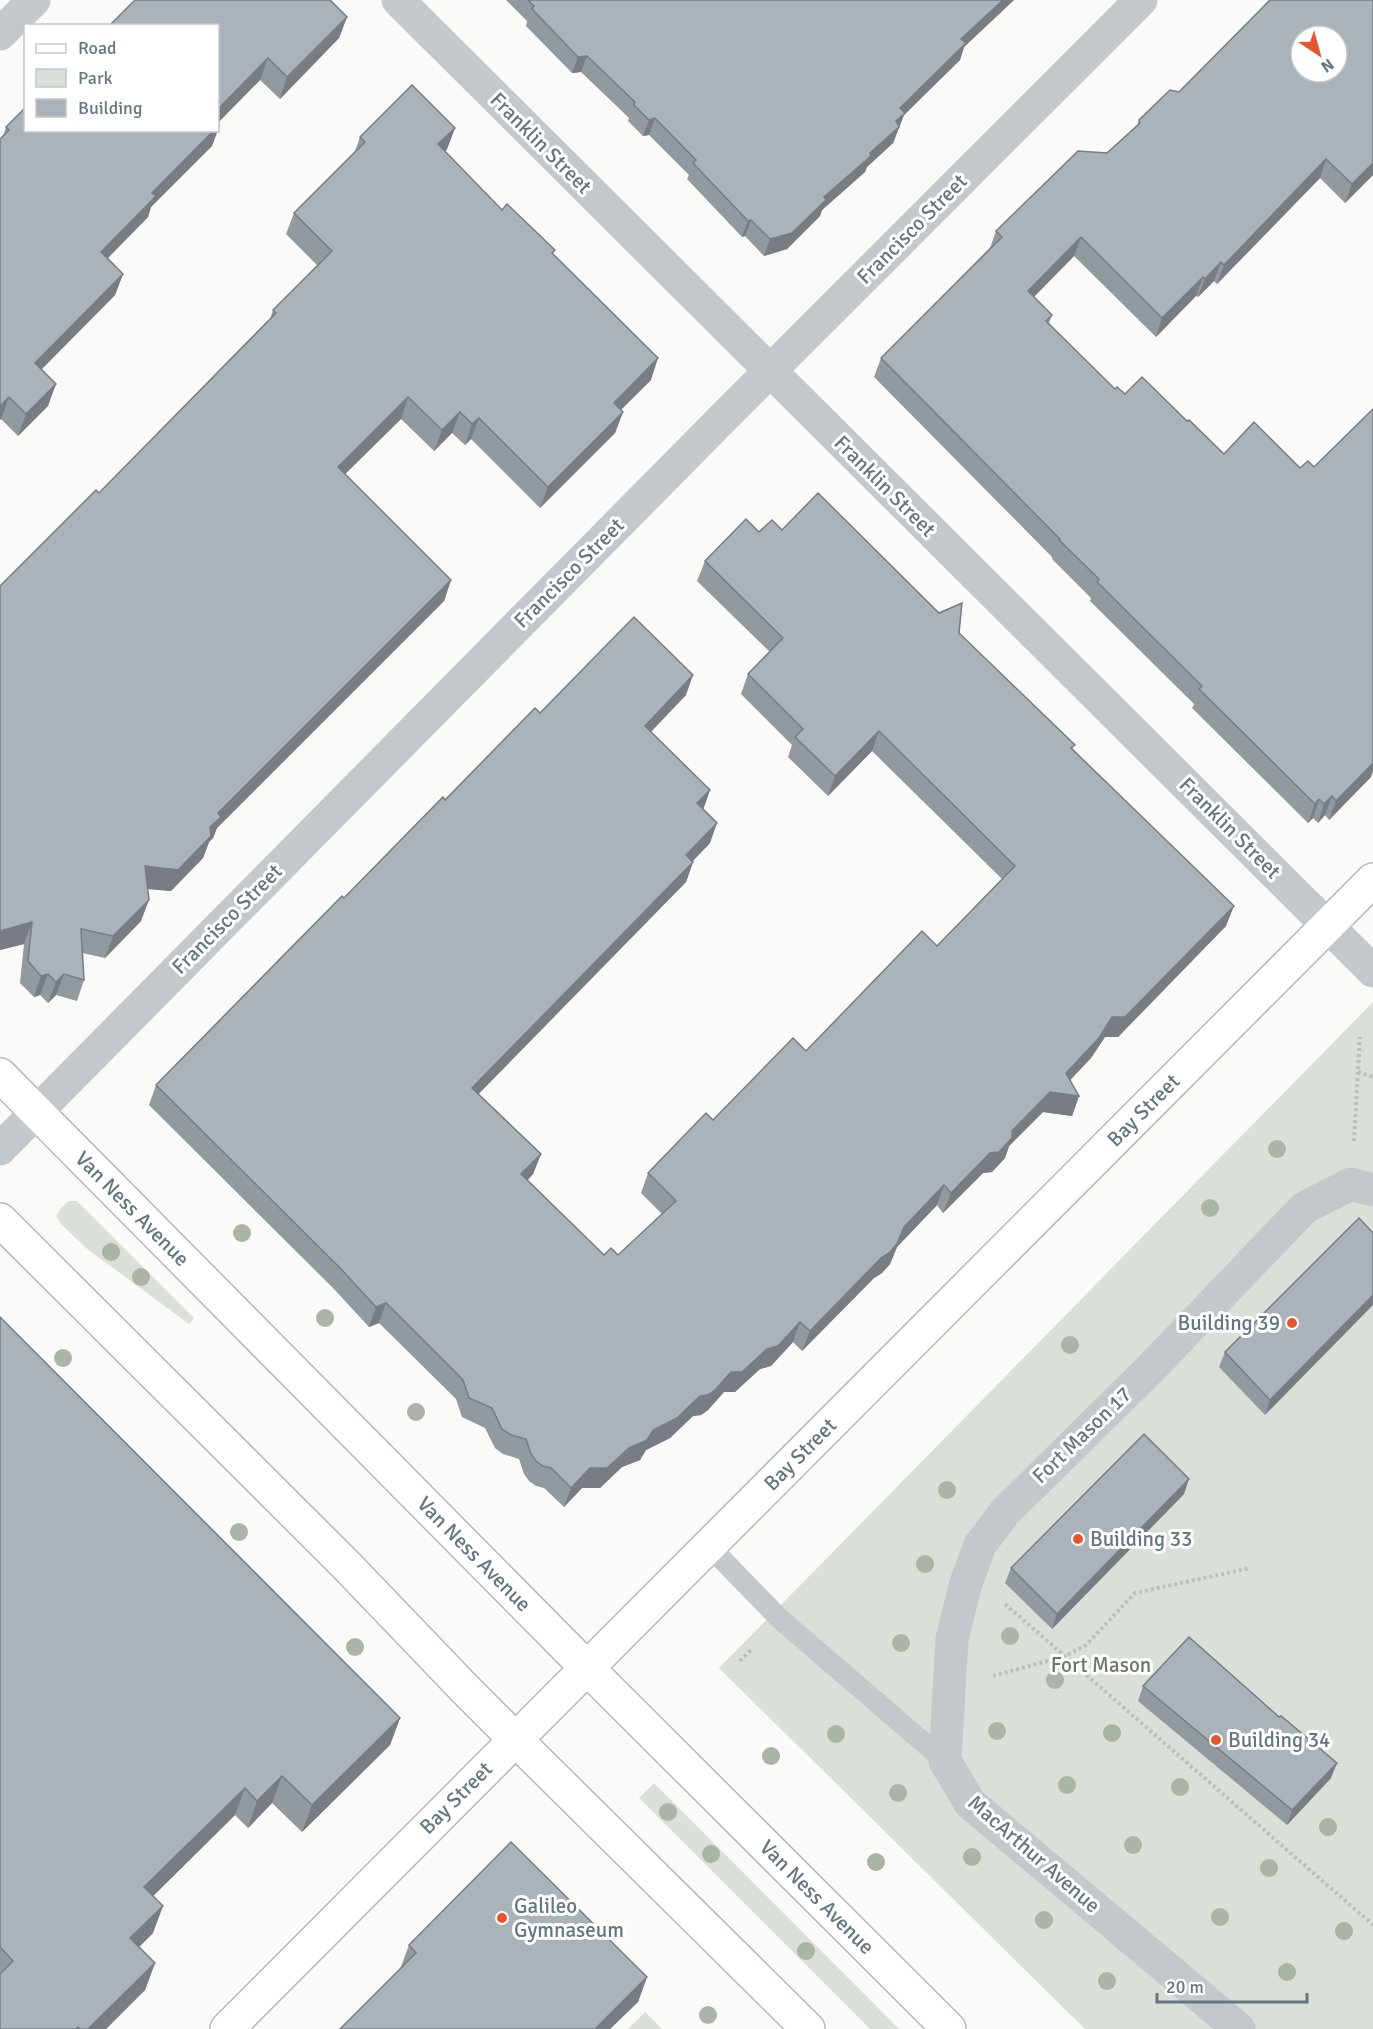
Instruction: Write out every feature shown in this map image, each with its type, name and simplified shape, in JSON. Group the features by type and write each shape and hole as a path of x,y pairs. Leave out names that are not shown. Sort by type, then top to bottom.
{"main road":[{"name":"Bay Street","path":"227,2029 1373,880"},
{"name":"Van Ness Avenue","path":"0,1075 587,1668 949,2029"},
{"path":"0,1220 348,1566 464,1688 807,2029"}],"street":[{"path":"0,34 34,0"},
{"name":"Franklin Street","path":"398,0 1373,971"},
{"name":"Francisco Street","path":"0,1149 770,371 1141,0"},
{"name":"Fort Mason 17","path":"945,1761 952,1639 965,1586 980,1545 1005,1512 1150,1369 1304,1208 1362,1187"},
{"name":"MacArthur Avenue","path":"945,1761 970,1803 1239,2029"}],"lane":[{"name":"MacArthur Avenue","path":"709,1546 780,1619 945,1761"}],"path":[{"path":"1359,1038 1362,1187"},
{"path":"1358,1072 1373,1077"},
{"path":"949,1688 1065,1656 1086,1645 1135,1593 1250,1568"},
{"path":"965,1586 990,1592 1373,1925"},
{"path":"740,1661 751,1650"}],"green space":[{"name":"Fort Mason","path":"1373,1002 1373,2029 1085,2029 719,1668"},
{"path":"69,1201 77,1201 194,1318 189,1324 86,1248 62,1225 56,1216"},
{"path":"654,1783 899,2029 870,2029 639,1798"},
{"path":"645,2012 662,2029 628,2029"}],"building":[{"path":"135,0 330,0 347,17 287,77 268,58 219,108 219,24 111,24"},
{"path":"528,0 1003,0 961,39 966,43 900,108 905,113 896,121 899,127 870,153 871,156 824,197 826,200 792,233 770,239 751,220 748,221 693,163 696,160 655,118 649,120 634,105 635,102 587,56 578,57 532,9 534,6"},
{"path":"1270,0 1373,0 1373,163 1352,184 1326,159 1224,265 1221,262 1205,279 1203,277 1162,318 1081,237 1028,291 1052,315 1046,321 1115,389 1117,387 1125,394 1142,377 1224,454 1254,422 1300,468 1308,461 1314,467 1373,409 1373,763 1336,801 1332,796 1324,804 1319,799 1315,804 1199,689 1202,686 1097,582 1099,579 881,358 1002,237 996,231 1078,151 1107,153 1140,123 1139,120 1170,90 1179,92"},
{"path":"412,85 455,128 438,144 502,210 507,204 555,250 552,253 658,358 614,403 623,412 548,487 479,418 472,424 460,412 442,430 408,397 338,467 451,580 218,813 221,817 210,827 211,836 178,870 145,866 149,900 113,936 81,929 84,980 64,974 56,982 48,974 41,976 28,961 32,922 0,931 0,586 96,490 99,493 276,313 273,310 332,251 294,213 365,142 360,137"},
{"path":"24,109 24,132 212,132 152,193 156,196 101,252 123,274 35,363 56,384 26,414 9,397 0,406 0,139 9,130 6,127"},
{"path":"818,493 939,613 962,603 959,633 1075,745 1071,748 1234,906 1125,1017 1112,1017 1099,1038 1066,1073 1079,1096 1050,1092 1012,1131 1012,1138 999,1152 990,1153 951,1193 944,1185 904,1227 897,1244 889,1253 881,1258 810,1331 800,1322 778,1346 767,1349 742,1372 731,1372 715,1390 708,1395 700,1396 677,1418 653,1430 647,1440 629,1448 607,1468 590,1468 571,1488 551,1468 536,1461 526,1439 511,1435 502,1429 492,1408 469,1398 463,1380 386,1303 376,1307 341,1269 156,1085 443,797 445,800 535,708 540,713 634,617 693,675 645,726 710,790 697,803 717,823 686,855 693,862 472,1088 541,1154 521,1174 604,1255 611,1248 618,1255 676,1201 648,1173 706,1113 713,1120 793,1038 806,1051 922,931 937,946 1015,866 879,731 835,776 795,737 803,729 748,674 783,638 705,561 746,519 759,532 772,520 782,530"},
{"name":"Building 39","path":"1359,1218 1373,1233 1373,1295 1270,1400 1225,1352"},
{"path":"0,1317 400,1718 312,1805 282,1776 257,1801 245,1788 144,1887 163,1906 130,1938 155,1963 88,2029 78,2027 76,2029 0,2029 0,1974 13,1961 0,1947"},
{"name":"Building 33","path":"1144,1434 1189,1479 1057,1614 1011,1568"},
{"name":"Building 34","path":"1189,1637 1279,1717 1281,1716 1337,1763 1292,1810 1143,1686"},
{"name":"Galileo Gymnaseum","path":"511,1842 647,1977 595,2029 340,2029 416,1953 409,1945"}],"place":[{"name":"Building 39","path":"1292,1323"},
{"name":"Building 33","path":"1078,1539"},
{"name":"Building 34","path":"1216,1740"},
{"name":"Galileo Gymnaseum","path":"502,1918"}]}
